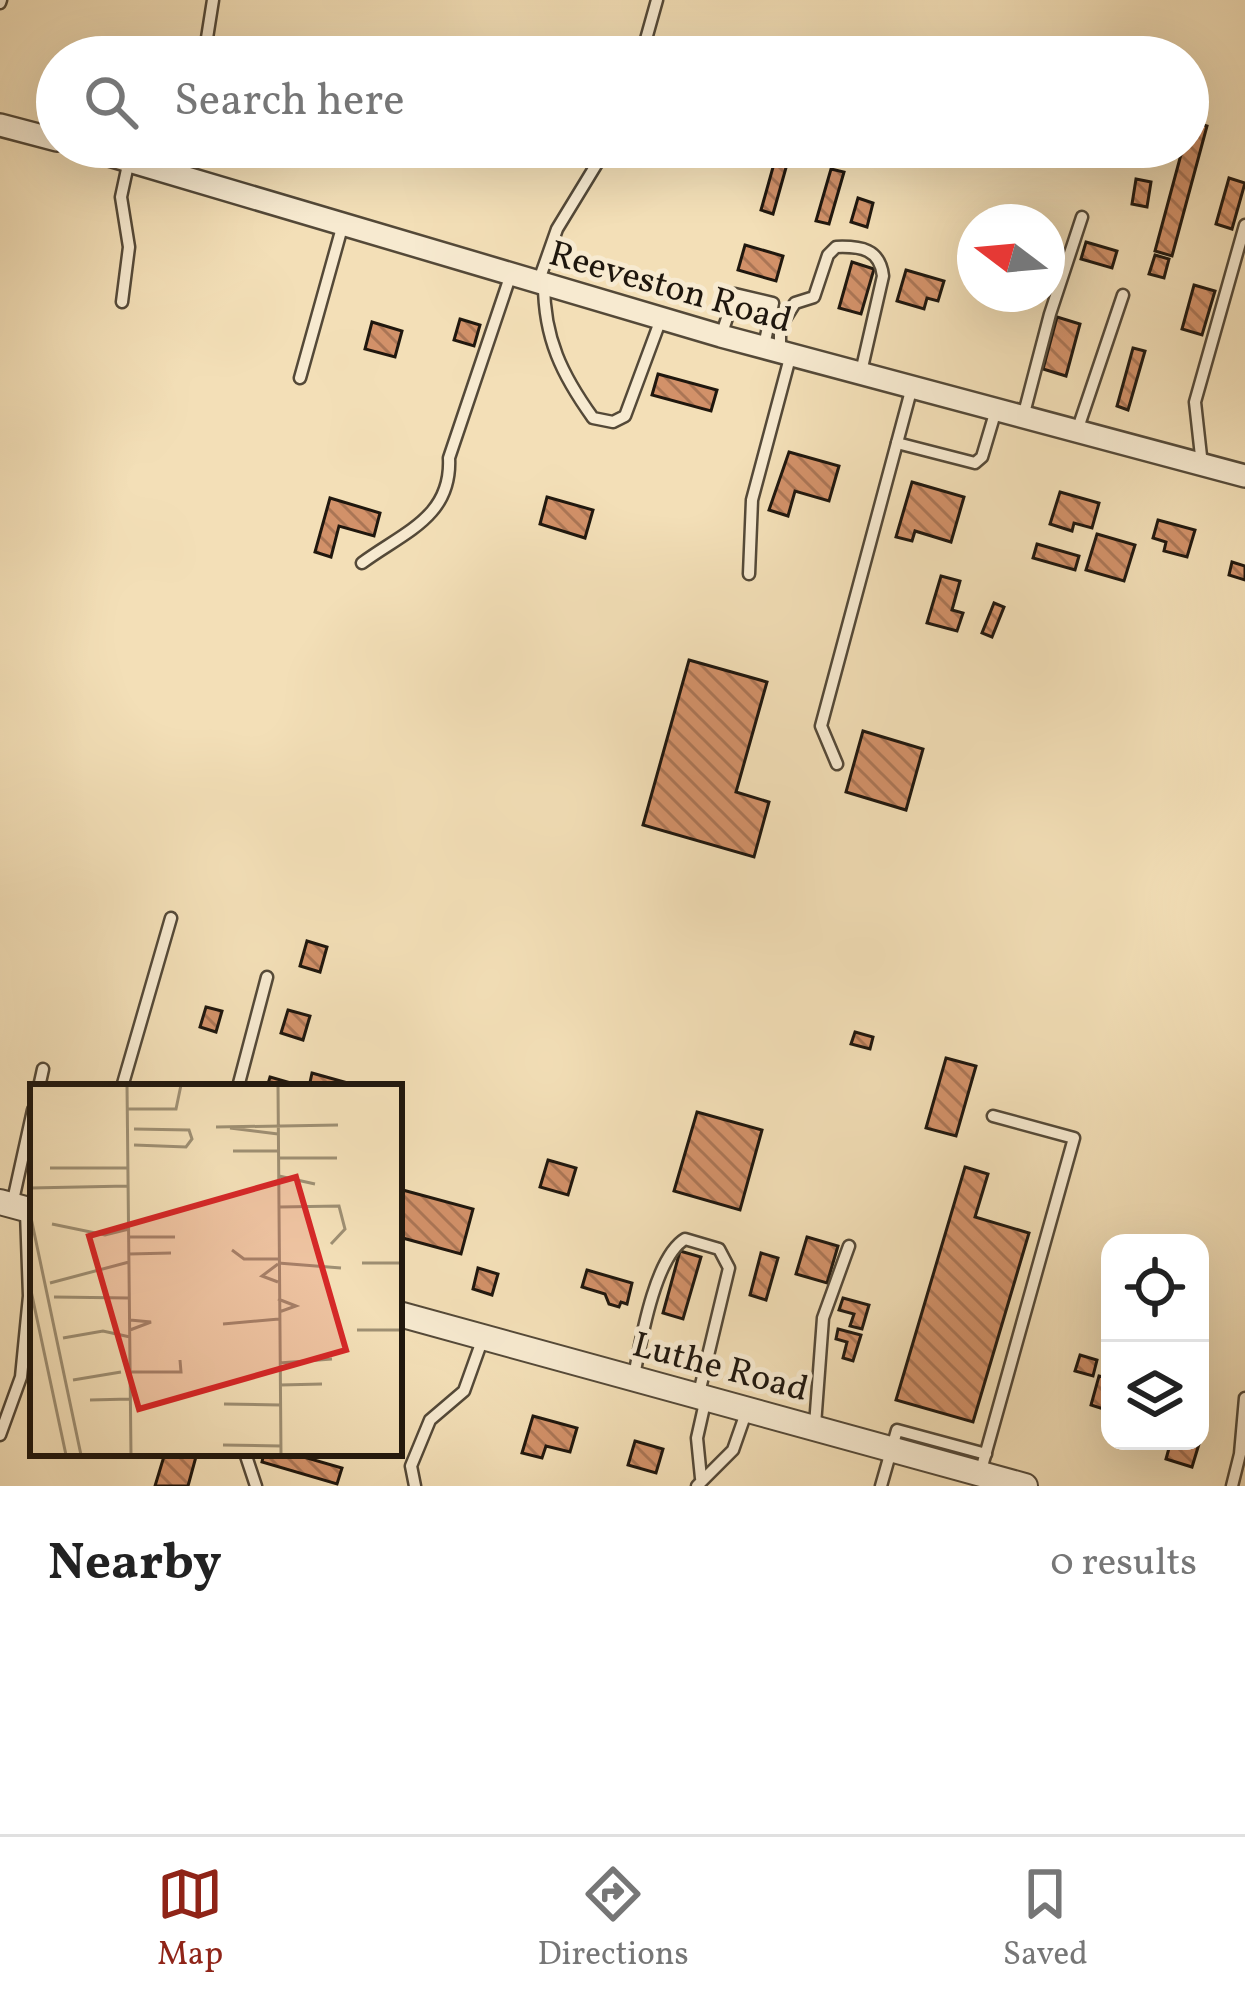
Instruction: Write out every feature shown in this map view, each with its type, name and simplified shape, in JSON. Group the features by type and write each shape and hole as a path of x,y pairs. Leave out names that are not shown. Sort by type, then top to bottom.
{"street":[{"path":"0,125 36,134"},
{"name":"Reeveston Road","path":"157,168 661,319 1245,476"},
{"name":"Luthe Road","path":"402,1315 1025,1486"}],"lane":[{"path":"207,36 213,0"},
{"path":"647,36 657,0"},
{"path":"122,302 129,247 121,196 127,168"},
{"path":"171,172 172,168"},
{"path":"594,168 557,229 542,284 546,331 572,389 593,418 613,422 626,416 661,319"},
{"path":"1023,417 1082,217"},
{"path":"300,378 343,224"},
{"path":"1202,465 1195,402 1245,225"},
{"path":"749,574 752,500 780,327 795,302 814,297 828,255 836,248 856,247 874,253 881,262 883,276 861,373"},
{"path":"362,563 433,514 444,500 450,479 448,458 511,274"},
{"path":"722,336 735,294 773,303 778,350"},
{"path":"1077,431 1123,296"},
{"path":"837,764 821,725 912,387"},
{"path":"897,443 975,463 982,457 996,410"},
{"path":"123,1084 171,918"},
{"path":"239,1084 267,976"},
{"path":"40,1084 43,1069"},
{"path":"988,1473 1074,1138 993,1116"},
{"path":"0,1435 21,1376 29,1296 18,1207 30,1129"},
{"path":"634,1378 662,1268 675,1245 686,1238 719,1249 729,1268 702,1397 699,1482"},
{"path":"814,1428 823,1318 849,1246"},
{"path":"415,1486 411,1466 430,1420 464,1391 484,1337"},
{"path":"1232,1486 1245,1398"},
{"path":"699,1482 733,1450 747,1410"},
{"path":"881,1486 892,1449"},
{"path":"246,1456 256,1486"}],"building":[{"path":"773,168 786,168 773,214 761,210"},
{"path":"1177,168 1196,168 1172,256 1155,251"},
{"path":"831,169 844,172 829,224 816,221"},
{"path":"1229,178 1245,183 1232,229 1216,224"},
{"path":"1136,179 1151,182 1147,207 1132,204"},
{"path":"858,198 873,203 867,227 851,222"},
{"path":"1086,242 1117,251 1112,268 1081,259"},
{"path":"745,245 783,256 776,281 738,270"},
{"path":"1155,255 1169,259 1164,278 1149,274"},
{"path":"852,262 874,269 861,314 839,308"},
{"path":"906,270 944,281 938,301 927,298 924,309 897,301"},
{"path":"1194,285 1215,291 1202,335 1182,329"},
{"path":"1057,317 1080,324 1066,376 1043,369"},
{"path":"460,319 480,325 474,346 454,340"},
{"path":"372,322 402,331 395,357 365,349"},
{"path":"1133,348 1145,351 1128,410 1117,406"},
{"path":"658,374 717,390 711,411 652,395"},
{"path":"789,452 839,466 829,501 795,491 788,516 769,510"},
{"path":"912,482 964,497 951,542 915,531 912,541 896,537"},
{"path":"1060,492 1099,503 1092,528 1074,523 1072,531 1050,524"},
{"path":"547,497 593,510 585,538 540,524"},
{"path":"330,498 380,513 374,536 339,526 331,557 315,552"},
{"path":"1158,520 1195,530 1187,557 1164,551 1166,542 1153,538"},
{"path":"1097,534 1135,545 1124,581 1086,570"},
{"path":"1037,544 1079,556 1075,570 1033,558"},
{"path":"1232,562 1245,566 1245,580 1229,575"},
{"path":"941,576 960,581 952,610 963,613 957,631 927,623"},
{"path":"994,603 1004,607 992,637 982,633"},
{"path":"689,660 767,682 736,792 769,802 754,857 643,825"},
{"path":"863,731 923,749 906,810 846,792"},
{"path":"307,941 327,947 320,972 300,966"},
{"path":"206,1007 222,1011 216,1032 200,1027"},
{"path":"288,1010 310,1016 303,1040 281,1033"},
{"path":"855,1032 873,1037 870,1049 851,1044"},
{"path":"946,1058 976,1066 956,1136 926,1128"},
{"path":"312,1073 351,1084 310,1084"},
{"path":"270,1077 291,1083 291,1084 268,1084"},
{"path":"697,1112 762,1130 740,1210 674,1191"},
{"path":"548,1160 576,1168 568,1195 540,1187"},
{"path":"965,1167 988,1174 975,1217 1029,1233 973,1422 896,1400"},
{"path":"402,1190 473,1209 461,1254 402,1238"},
{"path":"807,1237 838,1246 827,1283 796,1274"},
{"path":"680,1251 701,1257 683,1319 663,1313"},
{"path":"761,1253 778,1258 766,1300 750,1295"},
{"path":"478,1268 498,1274 492,1295 473,1289"},
{"path":"587,1270 632,1283 627,1304 609,1304 605,1294 582,1287"},
{"path":"843,1298 869,1305 862,1329 850,1326 854,1314 839,1310"},
{"path":"838,1329 861,1335 853,1361 843,1358 847,1342 836,1339"},
{"path":"1080,1355 1097,1360 1093,1376 1075,1371"},
{"path":"1099,1376 1101,1377 1101,1408 1091,1405"},
{"path":"533,1416 577,1428 570,1452 546,1446 542,1458 522,1453"},
{"path":"635,1441 663,1449 656,1473 628,1465"},
{"path":"1168,1450 1197,1450 1192,1467 1166,1459"},
{"path":"164,1456 196,1456 188,1486 155,1486"},
{"path":"263,1456 300,1456 342,1468 337,1484 262,1462"}]}
